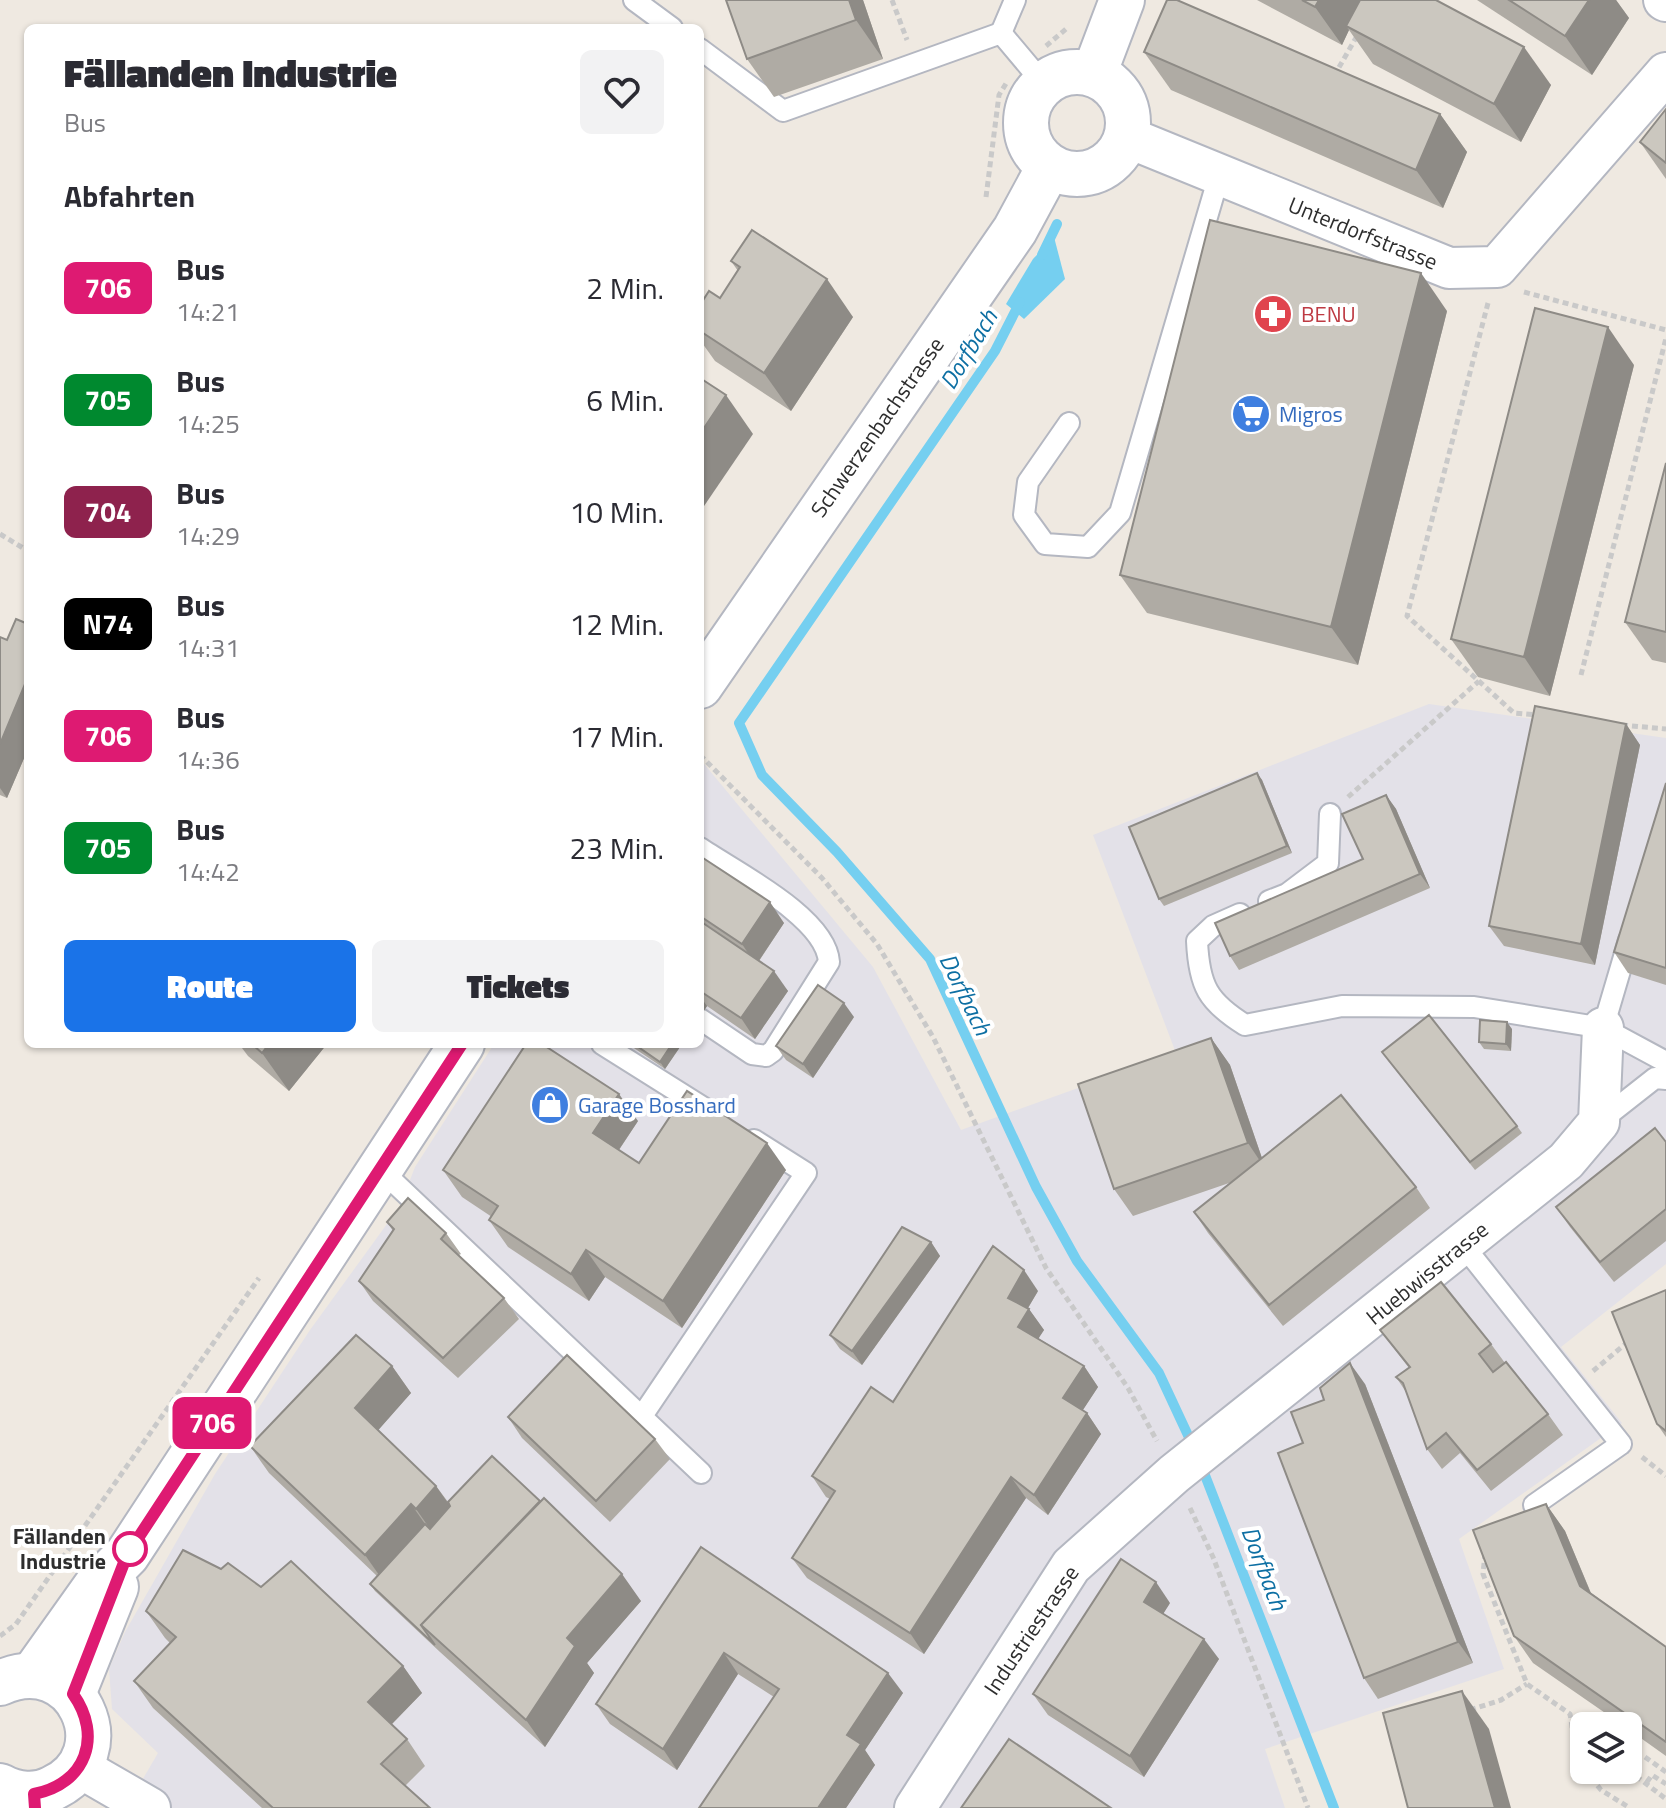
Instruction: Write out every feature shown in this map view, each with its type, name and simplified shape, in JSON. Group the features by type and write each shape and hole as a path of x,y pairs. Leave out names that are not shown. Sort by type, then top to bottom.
{"main road":[{"path":"1094,74 1122,0"},
{"path":"1034,72 1094,74 1119,93 1129,122 1127,137 1118,154 1104,167 1086,174 1067,174 1049,167 1035,154 1027,136 1025,117 1034,72"},
{"name":"Schwerzenbachstrasse","path":"704,680 1015,230 1049,167"},
{"path":"16,1680 96,1586 127,1555 459,1048"},
{"path":"73,1694 127,1555"},
{"path":"16,1680 47,1678 73,1694 87,1722 86,1753 79,1767 59,1786 18,1798"}],"street":[{"path":"1497,267 1666,73"},
{"name":"Unterdorfstrasse","path":"1127,137 1449,268 1497,267"},
{"path":"1599,1122 1603,1028"},
{"name":"Huebwisstrasse","path":"1174,1474 1566,1161 1599,1122"},
{"name":"Industriestrasse","path":"915,1808 1071,1566 1174,1474"},
{"path":"79,1767 150,1808"}],"lane":[{"path":"634,0 667,24"},
{"path":"704,52 783,111 1001,33 1015,0"},
{"path":"1001,33 1034,72"},
{"path":"1069,423 1028,482 1024,515 1045,544 1088,547 1120,513 1219,176"},
{"path":"1330,814 1328,863 1287,894 1213,926 1197,941 1198,970 1217,1007 1245,1025 1342,1006 1474,1007 1603,1028 1666,1062"},
{"path":"704,851 801,916 823,940 829,962 773,1051 766,1056 752,1054 704,1022"},
{"path":"1603,1028 1634,923"},
{"path":"625,1050 733,1127 806,1173 642,1416"},
{"path":"1599,1122 1655,1078 1666,1079"},
{"path":"380,1169 701,1473"},
{"path":"1463,1245 1621,1444 1534,1505"}],"path":[{"path":"892,0 915,62"},
{"path":"985,204 999,95 1034,72 1069,23"},
{"path":"1333,79 1362,26"},
{"path":"1545,716 1514,713 1407,616 1497,267 1525,293 1666,330"},
{"path":"1581,675 1666,338"},
{"path":"0,534 24,549"},
{"path":"1330,814 1479,681"},
{"path":"1620,724 1666,729"},
{"path":"704,759 822,878 877,944 933,1037 1046,1268 1128,1388 1174,1474 1213,1557 1308,1808"},
{"path":"0,1636 16,1624 265,1269"},
{"path":"1575,1386 1635,1336"},
{"path":"1486,1550 1483,1574 1527,1684 1570,1714"},
{"path":"1459,1711 1501,1700 1527,1684"},
{"path":"1645,1757 1666,1772"},
{"path":"1647,1782 1652,1775 1666,1784"},
{"path":"1642,1779 1666,1799"},
{"path":"1596,1784 1630,1808"}],"shaded area":[{"path":"1429,704 1666,738 1666,1264 1561,1347 1622,1423 1459,1539 1504,1669 1265,1749 1285,1808 126,1808 158,1753 112,1709 109,1669 125,1632 215,1474 310,1330 400,1206 415,1167 491,1048 704,1048 704,764 873,967 961,1130 1176,1053 1093,835"}],"water":[{"path":"1054,237 1065,279 1024,319 1006,304 1033,259"}],"building":[{"path":"726,0 849,0 856,20 747,59"},
{"path":"1167,0 1177,0 1440,114 1416,170 1144,52"},
{"path":"1302,0 1319,0 1315,7"},
{"path":"1360,0 1436,0 1524,47 1494,104 1346,26"},
{"path":"1509,0 1589,0 1565,36"},
{"path":"1666,109 1666,163 1640,142"},
{"path":"1210,220 1421,273 1331,627 1120,575"},
{"path":"752,230 827,279 764,373 704,334 704,299 709,291 720,298 740,267 731,261"},
{"path":"1535,308 1608,327 1524,657 1451,639"},
{"path":"704,381 726,395 704,428"},
{"path":"1666,463 1666,632 1625,622"},
{"path":"16,619 24,622 24,687 0,744 0,637 7,640"},
{"path":"1535,706 1626,724 1581,944 1489,926"},
{"path":"1257,773 1287,846 1159,899 1129,827"},
{"path":"1666,783 1666,968 1614,952"},
{"path":"1386,795 1420,874 1230,956 1215,923 1363,859 1342,814"},
{"path":"704,859 770,902 742,944 704,919"},
{"path":"704,924 774,971 741,1018 704,994"},
{"path":"818,985 844,1003 803,1064 776,1046"},
{"path":"1429,1015 1517,1126 1470,1162 1382,1052"},
{"path":"1480,1020 1507,1022 1506,1044 1479,1042"},
{"path":"1211,1038 1248,1143 1114,1189 1078,1084"},
{"path":"523,1048 548,1048 619,1094 593,1133 639,1163 687,1091 767,1143 663,1301 586,1250 571,1274 489,1220 498,1206 443,1170"},
{"path":"640,1048 669,1048 660,1062"},
{"path":"1341,1095 1416,1187 1269,1305 1194,1212"},
{"path":"1655,1128 1666,1142 1666,1209 1600,1262 1556,1207"},
{"path":"408,1198 446,1233 441,1239 504,1298 443,1358 359,1281 394,1229 387,1222"},
{"path":"902,1227 931,1242 852,1351 830,1335"},
{"path":"993,1246 1024,1270 1008,1298 1029,1309 1018,1327 1084,1366 1063,1398 1087,1413 1034,1495 1011,1477 910,1633 792,1558 835,1491 812,1476 871,1387 893,1402"},
{"path":"1441,1282 1491,1344 1479,1354 1493,1372 1506,1362 1548,1414 1477,1470 1446,1433 1427,1449 1403,1383 1396,1377 1410,1367 1380,1330"},
{"path":"1666,1290 1666,1431 1657,1424 1612,1312"},
{"path":"356,1335 392,1366 355,1408 436,1486 416,1509 411,1504 365,1555 250,1446"},
{"path":"567,1355 655,1439 596,1501 508,1417"},
{"path":"1350,1363 1458,1642 1364,1678 1278,1453 1303,1443 1291,1412 1324,1400 1320,1388"},
{"path":"492,1456 540,1501 421,1625 435,1645 370,1584 425,1524 430,1529 450,1506 448,1502"},
{"path":"544,1498 622,1574 567,1638 575,1646 526,1720 421,1625"},
{"path":"1546,1504 1580,1586 1666,1647 1666,1742 1642,1725 1642,1712 1623,1712 1514,1636 1473,1530"},
{"path":"701,1547 888,1673 847,1735 861,1744 818,1808 699,1808 779,1689 724,1653 663,1749 596,1704"},
{"path":"183,1550 221,1569 228,1563 261,1587 291,1561 403,1666 368,1702 407,1739 381,1764 430,1808 273,1808 134,1681 176,1637 146,1611"},
{"path":"1121,1559 1156,1582 1144,1602 1204,1639 1130,1756 1033,1694"},
{"path":"1462,1691 1495,1808 1408,1808 1383,1713"},
{"path":"1009,1739 1111,1808 961,1808"}],"waterway":[{"name":"Dorfbach","path":"1042,255 1057,224"},
{"name":"Dorfbach","path":"1020,302 995,351 739,723 762,775 837,852 930,959 1036,1187 1077,1261 1159,1373 1193,1446"},
{"name":"Dorfbach","path":"1201,1465 1334,1808"}],"bus line":[{"name":"706","path":"35,1808 34,1794 59,1786 70,1778 86,1753 89,1738 87,1722 73,1694 127,1555 459,1048"}],"place":[{"name":"BENU","path":"1273,314"},
{"name":"Migros","path":"1251,414"},
{"name":"Garage Bosshard","path":"550,1105"},
{"name":"Fällanden Industrie","path":"130,1549"}]}
